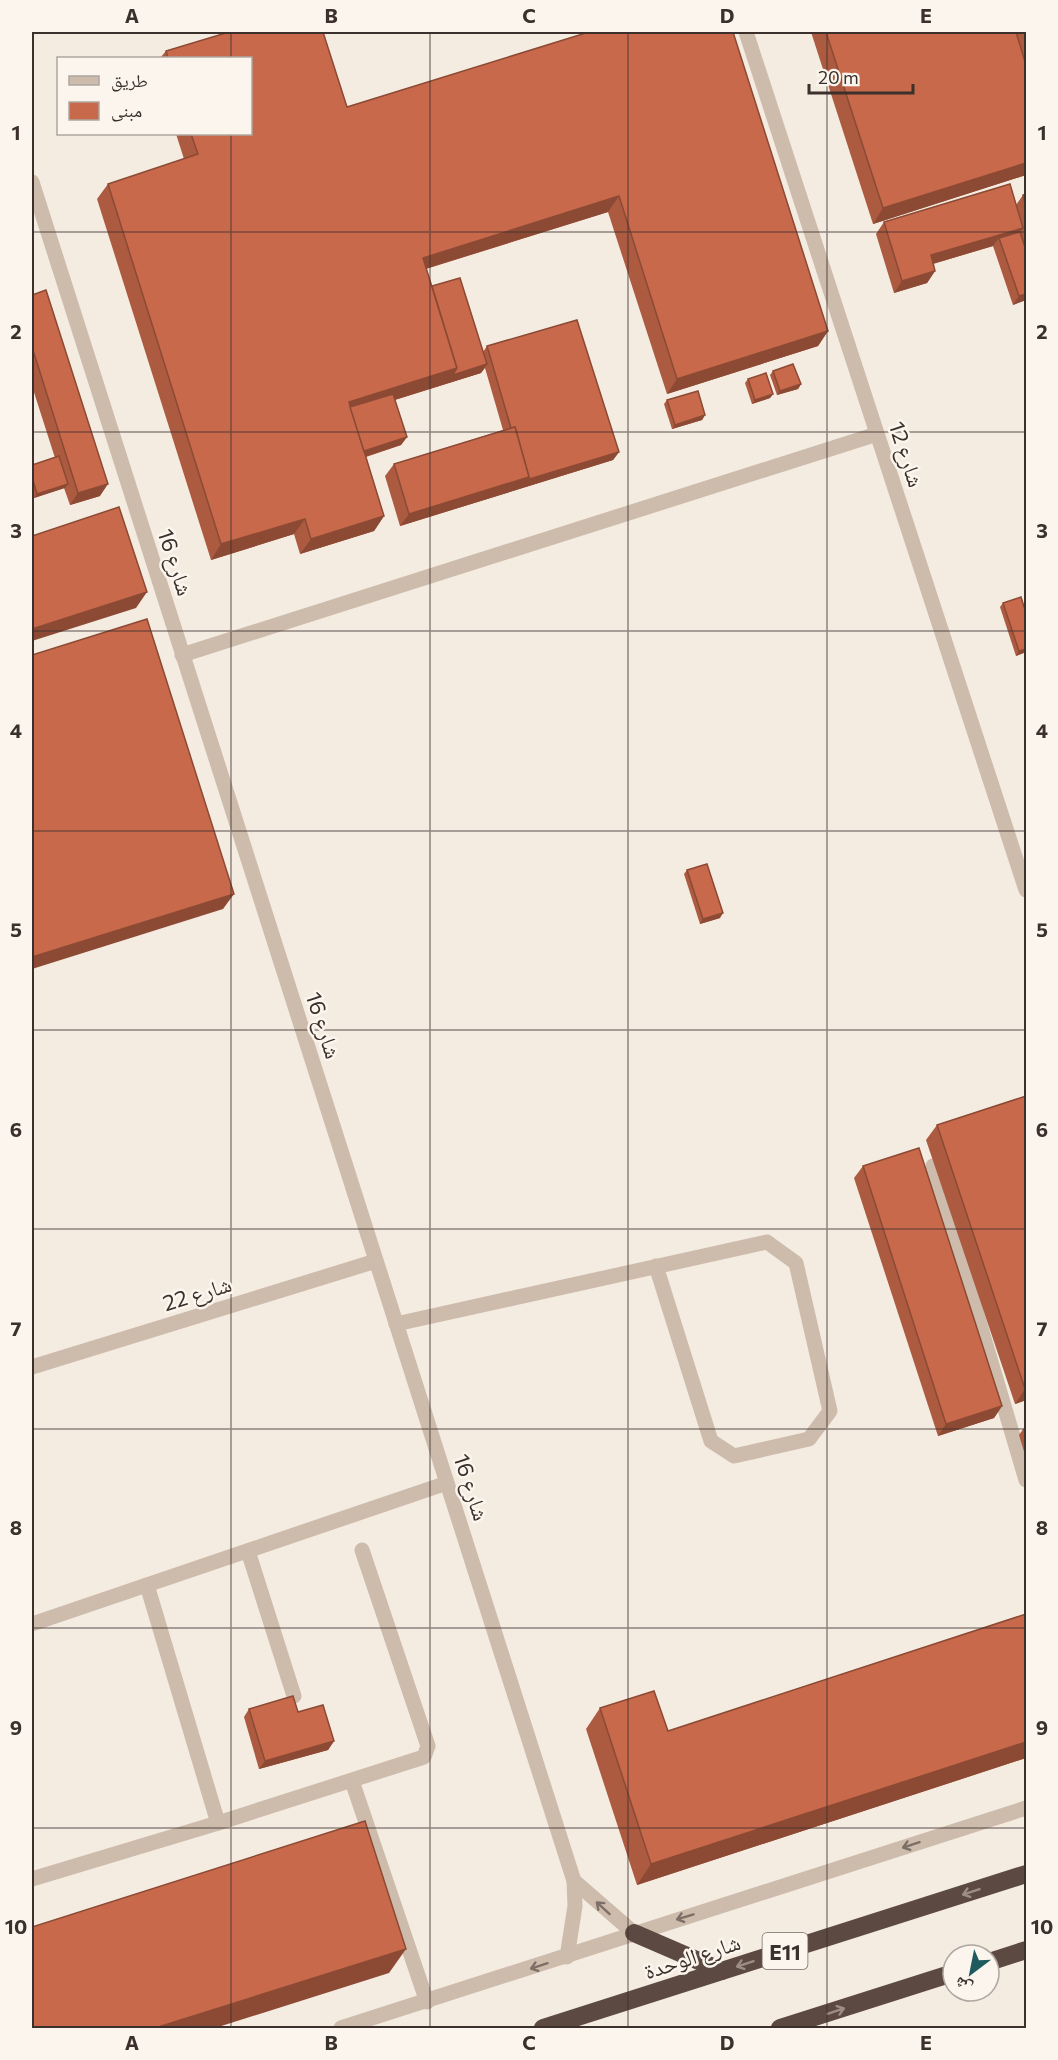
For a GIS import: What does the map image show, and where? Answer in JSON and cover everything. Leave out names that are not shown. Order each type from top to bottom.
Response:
[{"type":"highway","name":"شارع الوحدة","points":[[543,2028],[1026,1874]]},
{"type":"highway","points":[[634,1933],[722,1971]]},
{"type":"highway","points":[[1001,1958],[1026,1950]]},
{"type":"highway","points":[[780,2028],[941,1977]]},
{"type":"street","name":"شارع 12","points":[[746,32],[1026,890]]},
{"type":"street","name":"شارع 16","points":[[32,182],[574,1881],[575,1906],[567,1957]]},
{"type":"street","points":[[182,655],[876,434]]},
{"type":"street","points":[[933,1166],[1026,1480]]},
{"type":"street","points":[[396,1324],[656,1266],[767,1242],[796,1263],[830,1411],[809,1439],[734,1456],[711,1441],[656,1266]]},
{"type":"street","name":"شارع 22","points":[[32,1367],[376,1262]]},
{"type":"street","points":[[32,1624],[447,1483]]},
{"type":"street","points":[[32,1879],[424,1757],[428,1750],[362,1550]]},
{"type":"street","points":[[248,1551],[294,1696]]},
{"type":"street","points":[[147,1585],[218,1822]]},
{"type":"street","points":[[352,1781],[427,2002]]},
{"type":"street","points":[[341,2028],[1026,1808]]},
{"type":"street","points":[[574,1881],[634,1933]]},
{"type":"building","points":[[229,32],[323,32],[347,107],[589,32],[733,32],[828,331],[677,379],[619,196],[423,258],[457,368],[349,402],[384,516],[311,539],[305,519],[221,544],[108,184],[198,154],[191,135],[252,135],[252,57],[168,57],[166,51]]},
{"type":"building","points":[[826,32],[1016,32],[1026,65],[1026,163],[883,208]]},
{"type":"building","points":[[1010,184],[1023,228],[931,255],[935,271],[902,281],[884,222]]},
{"type":"building","points":[[1020,232],[1026,250],[1026,294],[1019,296],[999,238]]},
{"type":"building","points":[[460,278],[487,364],[453,375],[457,368],[432,286]]},
{"type":"building","points":[[46,290],[108,484],[78,493],[32,347],[32,295]]},
{"type":"building","points":[[577,320],[619,452],[526,480],[529,477],[515,427],[511,428],[487,346]]},
{"type":"building","points":[[793,364],[801,384],[780,391],[773,371]]},
{"type":"building","points":[[766,373],[773,394],[755,400],[748,379]]},
{"type":"building","points":[[698,391],[705,415],[675,425],[667,400]]},
{"type":"building","points":[[393,394],[407,437],[364,451],[350,407]]},
{"type":"building","points":[[515,427],[529,477],[409,514],[394,464]]},
{"type":"building","points":[[59,456],[68,484],[37,494],[32,477],[32,465]]},
{"type":"building","points":[[119,507],[147,592],[32,629],[32,536]]},
{"type":"building","points":[[1021,597],[1026,613],[1026,649],[1019,651],[1003,603]]},
{"type":"building","points":[[147,619],[234,894],[32,957],[32,655]]},
{"type":"building","points":[[707,864],[723,913],[703,919],[687,870]]},
{"type":"building","points":[[1026,1096],[1026,1389],[1025,1389],[937,1125]]},
{"type":"building","points":[[919,1148],[1002,1406],[946,1424],[863,1166]]},
{"type":"building","points":[[1026,1614],[1026,1742],[651,1864],[600,1708],[654,1691],[668,1731]]},
{"type":"building","points":[[293,1696],[298,1712],[323,1705],[334,1741],[265,1761],[249,1709]]},
{"type":"building","points":[[365,1821],[406,1949],[155,2028],[32,2028],[32,1927]]}]
